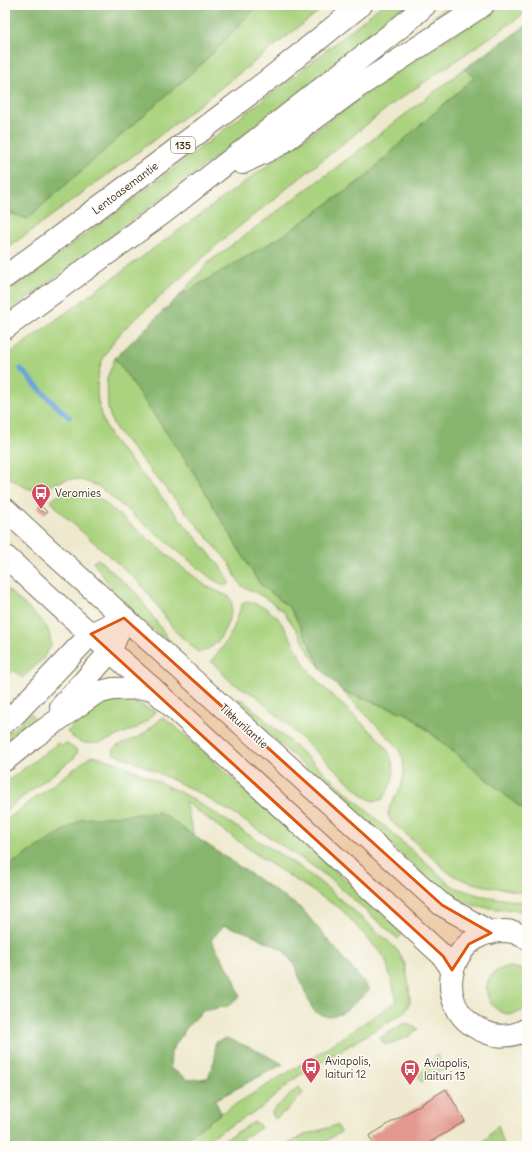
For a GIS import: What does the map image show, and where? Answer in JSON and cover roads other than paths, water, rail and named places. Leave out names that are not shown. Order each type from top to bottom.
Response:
[{"type":"main road","points":[[5,328],[163,213],[404,24],[426,5]]},
{"type":"main road","points":[[208,178],[279,146],[359,86],[483,5]]},
{"type":"main road","name":"Lentoasemantie","points":[[5,277],[180,148],[268,80],[359,6]]},
{"type":"main road","name":"Tikkurilantie","points":[[5,509],[442,905],[491,933]]},
{"type":"main road","points":[[5,556],[110,652],[152,688],[443,956],[452,970]]},
{"type":"main road","points":[[5,722],[14,715],[91,634],[124,618]]},
{"type":"main road","points":[[34,737],[110,652],[124,618]]},
{"type":"main road","points":[[5,760],[34,737],[96,693],[113,688],[152,688]]},
{"type":"main road","points":[[527,938],[513,932],[497,932],[477,938],[461,951],[456,960],[452,970],[450,988],[454,1002],[466,1021],[478,1029],[527,1045]]},
{"type":"main road","points":[[502,1036],[520,1033],[527,1029]]},
{"type":"waterway","points":[[21,369],[44,394],[69,417]]},
{"type":"place","name":"Veromies","points":[[41,510]]},
{"type":"place","name":"Aviapolis, laituri 12","points":[[311,1084]]},
{"type":"place","name":"Aviapolis, laituri 13","points":[[410,1086]]}]
